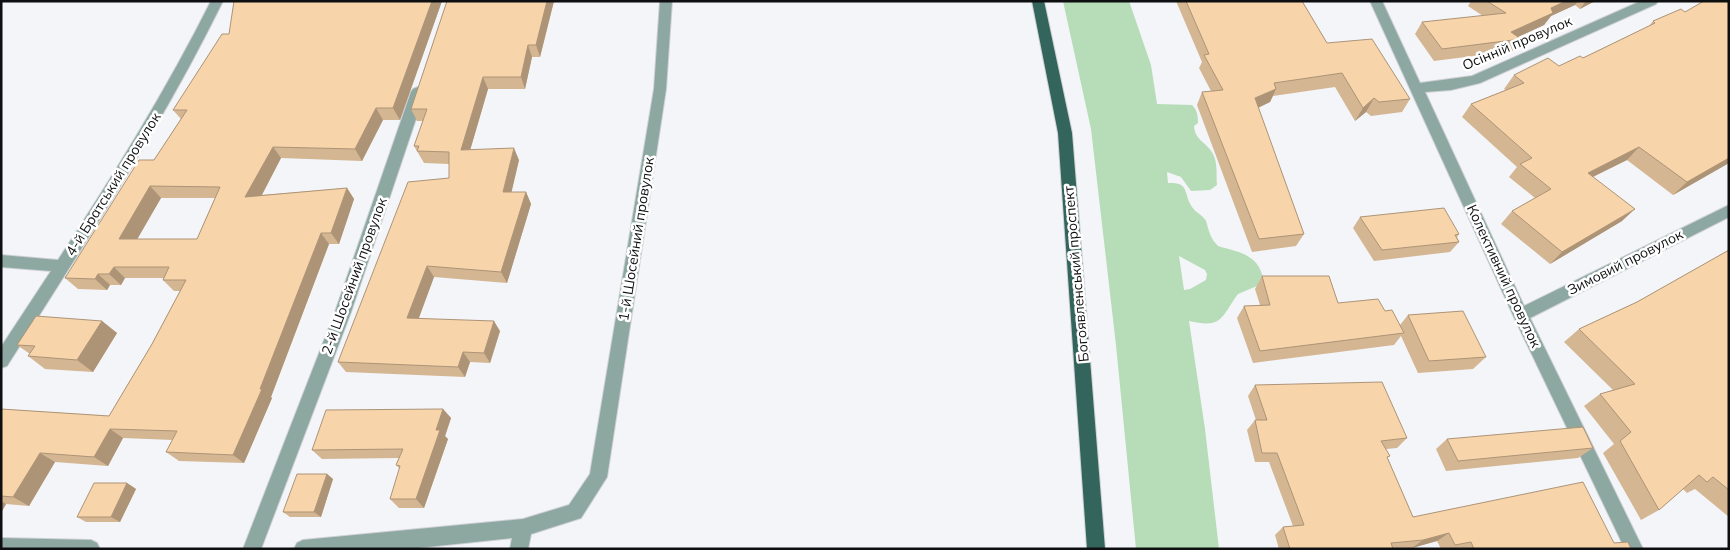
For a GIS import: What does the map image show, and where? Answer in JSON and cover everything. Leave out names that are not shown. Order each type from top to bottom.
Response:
[{"type":"main road","name":"Богоявленський проспект","points":[[1038,1],[1065,133],[1096,549]]},
{"type":"street","name":"4-й Братський провулок","points":[[1,361],[122,173],[175,85],[217,1]]},
{"type":"street","name":"1-й Шосейний провулок","points":[[523,528],[575,512],[598,477],[660,89],[666,1]]},
{"type":"street","name":"Колективний провулок","points":[[1376,1],[1418,88],[1521,315],[1634,549]]},
{"type":"street","name":"Осінній провулок","points":[[1418,88],[1451,85],[1475,80],[1652,1]]},
{"type":"street","name":"2-й Шосейний провулок","points":[[252,549],[343,312],[423,79]]},
{"type":"street","name":"Зимовий провулок","points":[[1521,315],[1729,210]]},
{"type":"street","points":[[1,261],[62,266]]},
{"type":"street","points":[[304,549],[523,528],[519,549]]},
{"type":"street","points":[[1,546],[91,549]]},
{"type":"green space","points":[[1063,1],[1129,1],[1151,65],[1157,104],[1192,105],[1198,118],[1198,123],[1194,126],[1195,131],[1211,150],[1216,161],[1217,185],[1210,190],[1191,191],[1181,177],[1167,172],[1168,183],[1183,186],[1189,202],[1195,211],[1205,219],[1211,237],[1218,246],[1240,252],[1252,259],[1257,264],[1263,278],[1257,286],[1238,294],[1224,315],[1215,322],[1200,323],[1189,321],[1205,429],[1219,549],[1136,549],[1116,345],[1091,129]],"holes":[[[1179,256],[1205,270],[1207,274],[1206,280],[1190,289],[1184,290]]]},
{"type":"building","points":[[234,1],[432,1],[393,108],[376,108],[355,149],[273,147],[245,197],[347,188],[331,233],[321,233],[260,389],[262,389],[233,455],[166,452],[177,431],[110,429],[94,457],[40,453],[13,497],[1,496],[1,409],[109,416],[152,344],[186,280],[163,280],[169,267],[114,267],[109,274],[98,274],[95,279],[65,278],[139,160],[154,160],[187,110],[173,110],[222,34],[229,34]],"holes":[[[150,186],[220,187],[197,239],[119,239]]]},
{"type":"building","points":[[447,1],[547,1],[536,45],[528,45],[521,77],[483,77],[461,150],[514,148],[503,192],[526,192],[501,272],[427,266],[407,318],[494,321],[484,353],[463,352],[458,367],[338,362],[408,182],[449,178],[449,152],[417,151],[419,146],[414,146],[427,109],[411,109]]},
{"type":"building","points":[[1186,1],[1302,1],[1327,43],[1372,39],[1410,99],[1379,102],[1374,98],[1363,108],[1342,73],[1274,83],[1276,89],[1255,98],[1304,234],[1259,239],[1202,92],[1223,90],[1204,55],[1209,54]]},
{"type":"building","points":[[1487,1],[1566,1],[1551,8],[1553,13],[1511,32],[1521,39],[1442,49],[1422,22],[1506,13]]},
{"type":"building","points":[[1704,1],[1729,1],[1729,158],[1687,182],[1639,147],[1588,173],[1635,209],[1562,252],[1512,211],[1551,189],[1520,164],[1532,158],[1471,104],[1524,83],[1514,75],[1548,58],[1559,66],[1580,56],[1583,58],[1655,23],[1653,21],[1681,9],[1685,12]]},
{"type":"building","points":[[1444,208],[1459,234],[1455,235],[1459,242],[1382,250],[1360,217]]},
{"type":"building","points":[[1729,250],[1729,490],[1713,477],[1707,482],[1699,475],[1659,510],[1620,441],[1631,432],[1600,394],[1635,384],[1579,329],[1637,302]]},
{"type":"building","points":[[1262,276],[1329,276],[1338,303],[1378,299],[1385,311],[1392,310],[1404,333],[1260,351],[1244,306],[1270,305]]},
{"type":"building","points":[[1463,311],[1486,357],[1429,361],[1408,315]]},
{"type":"building","points":[[36,316],[102,321],[77,360],[28,356],[35,346],[17,345]]},
{"type":"building","points":[[1382,382],[1407,438],[1381,441],[1390,456],[1387,457],[1413,517],[1583,482],[1614,543],[1628,542],[1631,549],[1474,549],[1471,542],[1455,545],[1449,533],[1423,540],[1391,543],[1393,549],[1290,549],[1283,527],[1304,525],[1277,453],[1262,453],[1255,420],[1267,420],[1255,385]]},
{"type":"building","points":[[443,409],[436,430],[440,430],[416,499],[390,499],[400,466],[396,465],[403,449],[312,450],[326,410]]},
{"type":"building","points":[[1583,427],[1593,448],[1458,461],[1447,439]]},
{"type":"building","points":[[297,474],[327,474],[314,512],[283,512]]},
{"type":"building","points":[[94,483],[127,483],[111,517],[77,517]]}]
